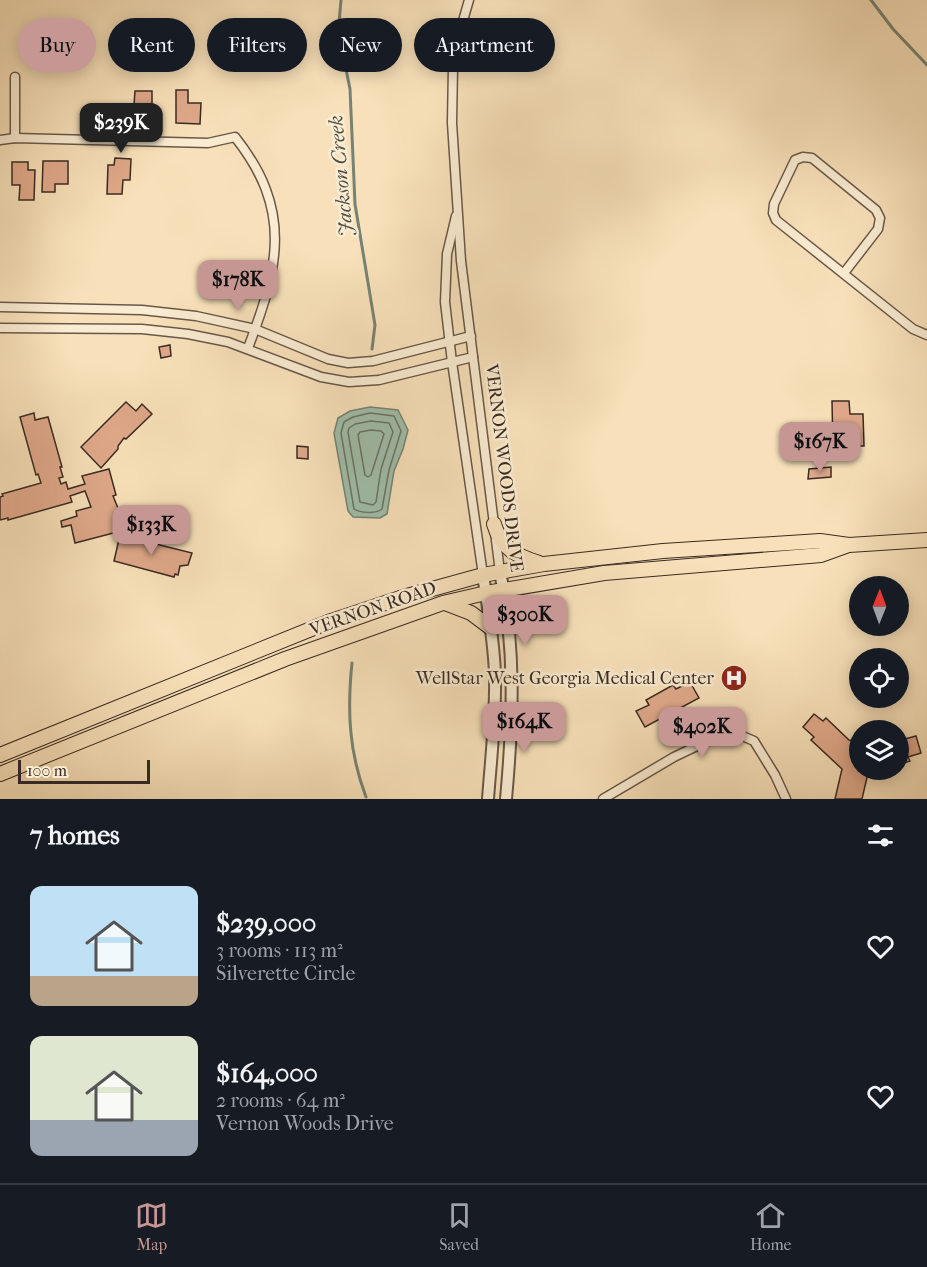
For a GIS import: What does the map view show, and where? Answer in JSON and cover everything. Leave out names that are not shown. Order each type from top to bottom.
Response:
[{"type":"main road","points":[[494,524],[499,538],[508,549],[523,558],[544,564]]},
{"type":"main road","name":"VERNON ROAD","points":[[0,755],[332,621],[403,597],[483,575],[544,564],[630,553],[809,541],[849,545],[927,540]]},
{"type":"main road","name":"VERNON ROAD","points":[[0,774],[285,659],[443,603],[568,578],[641,569],[821,555],[849,545]]},
{"type":"main road","points":[[443,603],[471,613],[491,628]]},
{"type":"street","name":"VERNON WOODS DRIVE","points":[[469,0],[456,49],[452,86],[461,261],[512,667],[511,744],[506,799]]},
{"type":"street","points":[[15,77],[15,138]]},
{"type":"street","points":[[0,140],[15,138],[208,143],[235,137],[260,176],[274,219],[275,256],[267,291],[248,348]]},
{"type":"street","points":[[844,273],[878,229],[880,218],[876,210],[812,158],[803,157],[795,160],[774,204],[773,213],[776,220],[913,328],[927,334]]},
{"type":"street","points":[[452,362],[445,302],[445,273],[458,206]]},
{"type":"street","points":[[0,307],[160,311],[206,318],[255,329],[328,359],[348,363],[373,361],[471,336]]},
{"type":"street","name":"VERNON WOODS DRIVE","points":[[0,328],[142,329],[208,338],[248,348],[321,377],[350,382],[379,380],[473,357]]},
{"type":"street","name":"VERNON WOODS DRIVE","points":[[452,362],[491,628],[495,697],[488,799]]},
{"type":"street","points":[[603,799],[619,796],[674,757],[722,734],[740,735],[754,741],[776,775],[786,799]]},
{"type":"water","points":[[370,407],[398,410],[408,430],[394,471],[387,514],[380,518],[353,517],[348,511],[334,433],[338,418],[350,411]]},
{"type":"building","points":[[176,90],[188,90],[188,103],[201,103],[200,124],[176,123]]},
{"type":"building","points":[[135,91],[152,91],[152,120],[146,120],[145,126],[127,126],[127,104],[134,105]]},
{"type":"building","points":[[115,158],[131,159],[130,180],[123,180],[122,194],[107,194],[108,165],[114,165]]},
{"type":"building","points":[[43,161],[68,161],[68,184],[55,184],[55,192],[42,192]]},
{"type":"building","points":[[12,162],[28,162],[28,170],[35,170],[34,200],[19,200],[20,185],[12,185]]},
{"type":"building","points":[[170,345],[171,356],[161,358],[159,347]]},
{"type":"building","points":[[832,401],[849,401],[850,414],[863,414],[864,446],[852,446],[852,451],[833,450]]},
{"type":"building","points":[[126,402],[136,411],[142,404],[152,414],[126,439],[124,438],[118,449],[101,468],[81,447]]},
{"type":"building","points":[[34,413],[35,420],[48,417],[62,467],[60,467],[63,477],[59,478],[61,484],[66,482],[68,489],[85,484],[82,476],[109,469],[116,495],[113,496],[120,513],[125,512],[129,525],[124,525],[125,530],[75,543],[71,525],[62,527],[61,521],[77,516],[76,511],[91,507],[85,491],[70,496],[72,502],[8,520],[8,518],[0,520],[2,494],[41,483],[38,474],[36,475],[20,417]]},
{"type":"building","points":[[297,446],[308,447],[308,459],[297,458]]},
{"type":"building","points":[[831,467],[831,477],[808,479],[809,469]]},
{"type":"building","points":[[120,535],[192,553],[188,565],[180,566],[178,575],[175,574],[174,577],[114,561]]},
{"type":"building","points":[[690,682],[699,698],[645,727],[636,711],[649,705],[646,700],[673,685],[676,689]]},
{"type":"building","points":[[814,714],[823,721],[826,718],[849,740],[849,780],[866,780],[862,799],[835,799],[842,769],[811,740],[814,737],[803,727]]},
{"type":"building","points":[[916,736],[921,753],[909,757],[909,738]]},
{"type":"waterway","name":"Jackson Creek","points":[[341,0],[339,23],[350,89],[355,204],[375,325],[372,349]]},
{"type":"waterway","points":[[871,0],[893,29],[927,65]]},
{"type":"waterway","name":"Jackson Creek","points":[[352,663],[351,731],[356,764],[366,797]]},
{"type":"place","name":"WellStar West Georgia Medical Center","points":[[734,678]]}]
